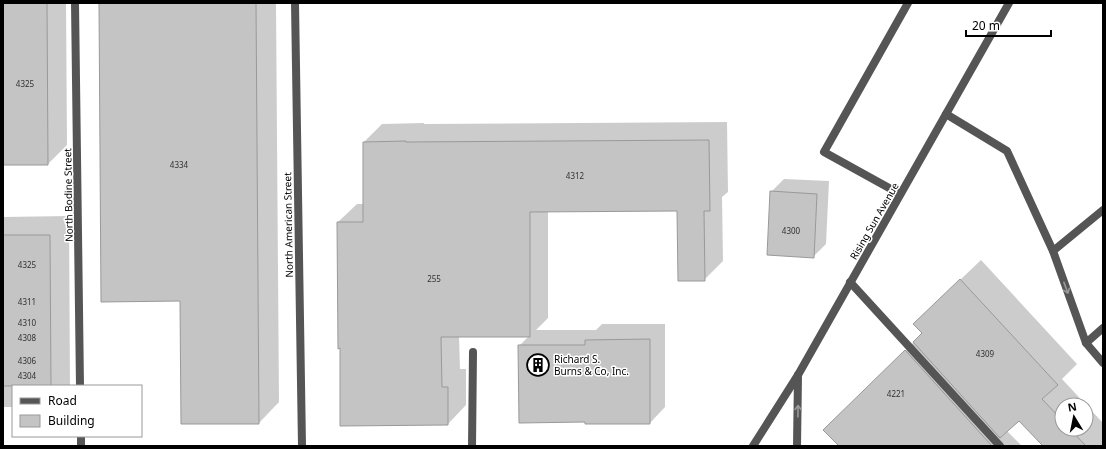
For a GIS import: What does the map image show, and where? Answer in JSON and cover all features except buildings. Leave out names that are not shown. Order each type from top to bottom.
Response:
[{"type":"street","name":"North Bodine Street","points":[[75,3],[80,385]]},
{"type":"street","name":"North American Street","points":[[295,3],[302,446]]},
{"type":"street","points":[[900,194],[824,152],[908,3]]},
{"type":"street","name":"Rising Sun Avenue","points":[[753,446],[798,375],[1009,3]]},
{"type":"street","points":[[946,114],[1006,151],[1053,251],[1086,343],[1103,363]]},
{"type":"street","points":[[1053,251],[1103,210]]},
{"type":"street","points":[[850,282],[1000,446]]},
{"type":"street","points":[[1086,343],[1103,328]]},
{"type":"street","points":[[472,446],[473,352]]},
{"type":"street","points":[[797,446],[798,375]]},
{"type":"place","name":"Richard S. Burns & Co, Inc.","points":[[538,365]]}]
